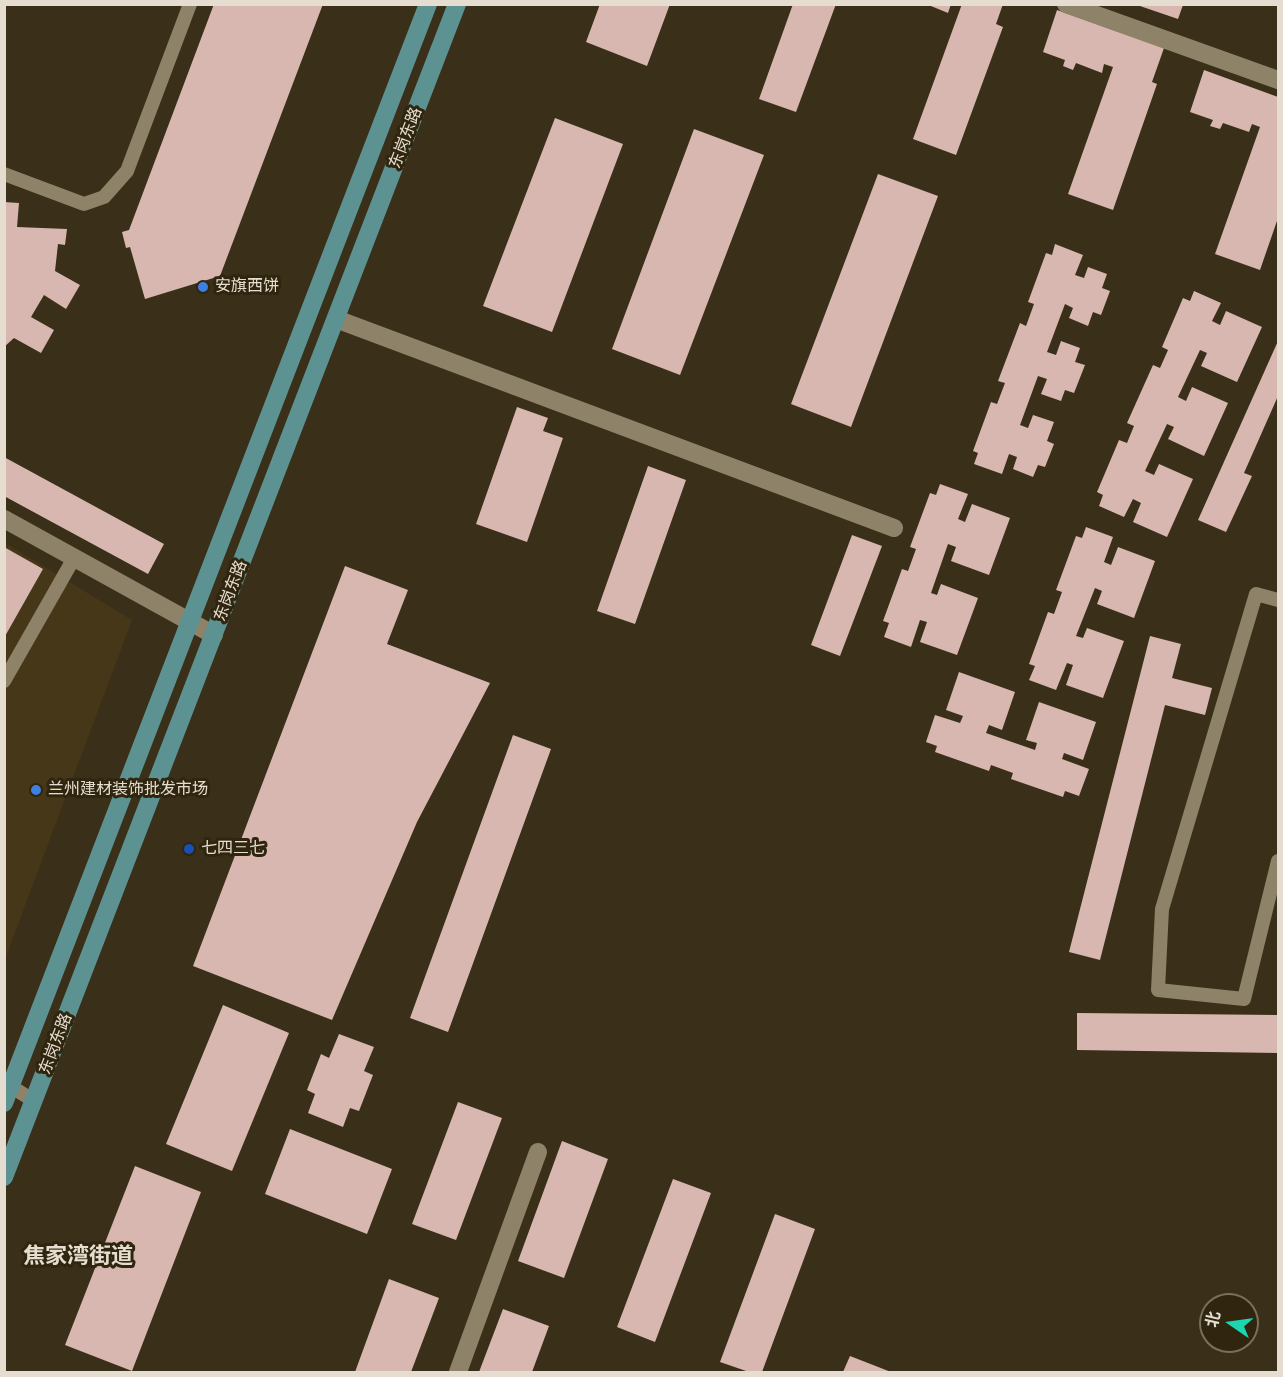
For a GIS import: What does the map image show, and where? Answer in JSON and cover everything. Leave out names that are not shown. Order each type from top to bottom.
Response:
[{"type":"main road","name":"东岗东路","points":[[4,1103],[8,1084],[428,4]]},
{"type":"main road","name":"东岗东路","points":[[4,1178],[457,4]]},
{"type":"street","points":[[1066,4],[1278,80]]},
{"type":"street","points":[[336,319],[894,528]]},
{"type":"street","points":[[4,519],[214,635]]},
{"type":"street","points":[[458,1372],[538,1152]]},
{"type":"lane","points":[[4,174],[84,204],[104,197],[127,171],[190,4]]},
{"type":"lane","points":[[4,681],[74,558]]},
{"type":"lane","points":[[1278,600],[1256,594],[1162,909],[1158,990],[1244,999],[1278,861]]},
{"type":"lane","points":[[8,1084],[34,1101]]},
{"type":"shaded area","name":"兰州建材装饰批发市场","points":[[5,543],[132,620],[5,959]]},
{"type":"building","points":[[214,4],[323,4],[220,276],[145,299],[130,247],[126,248],[122,232],[129,230]]},
{"type":"building","points":[[600,4],[670,4],[647,66],[586,42]]},
{"type":"building","points":[[793,4],[836,4],[796,112],[759,99]]},
{"type":"building","points":[[926,4],[951,4],[948,13]]},
{"type":"building","points":[[962,4],[1003,4],[996,24],[1003,27],[956,155],[913,139]]},
{"type":"building","points":[[1137,5],[1183,5],[1178,19]]},
{"type":"building","points":[[1057,10],[1164,48],[1152,82],[1157,84],[1113,210],[1068,194],[1113,67],[1104,64],[1102,73],[1076,63],[1073,70],[1063,66],[1065,60],[1043,52]]},
{"type":"building","points":[[1204,70],[1278,97],[1278,218],[1260,270],[1215,254],[1260,127],[1252,124],[1249,132],[1223,123],[1220,129],[1210,126],[1213,120],[1190,112]]},
{"type":"building","points":[[555,118],[623,144],[552,332],[483,306]]},
{"type":"building","points":[[694,129],[764,155],[680,375],[612,349]]},
{"type":"building","points":[[878,174],[938,196],[851,427],[791,404]]},
{"type":"building","points":[[4,202],[19,203],[17,227],[67,229],[65,245],[58,244],[55,271],[80,285],[66,309],[44,295],[31,317],[54,330],[41,353],[14,338],[4,347]]},
{"type":"building","points":[[1055,244],[1083,255],[1075,275],[1084,278],[1088,267],[1107,274],[1102,288],[1110,291],[1101,315],[1093,312],[1088,326],[1069,318],[1073,308],[1065,304],[1047,352],[1056,355],[1061,341],[1080,348],[1075,362],[1085,365],[1074,393],[1065,390],[1061,401],[1041,394],[1047,379],[1038,376],[1020,425],[1028,428],[1033,415],[1054,422],[1047,441],[1054,444],[1045,467],[1038,465],[1033,477],[1013,469],[1017,457],[1009,454],[1002,474],[974,464],[978,453],[973,451],[991,402],[997,404],[1005,383],[998,381],[1020,323],[1026,326],[1034,304],[1028,302],[1046,253],[1052,255]]},
{"type":"building","points":[[1194,291],[1221,303],[1212,321],[1220,325],[1226,311],[1262,327],[1237,382],[1201,366],[1207,353],[1200,350],[1178,397],[1186,401],[1192,387],[1228,403],[1204,456],[1168,439],[1174,427],[1167,424],[1145,471],[1154,475],[1159,464],[1193,479],[1167,537],[1133,522],[1141,503],[1133,499],[1124,517],[1099,506],[1103,495],[1097,492],[1119,440],[1127,443],[1134,426],[1127,423],[1153,365],[1160,368],[1168,350],[1162,347],[1183,298],[1190,301]]},
{"type":"building","points":[[1278,341],[1278,396],[1244,473],[1252,476],[1226,532],[1198,520]]},
{"type":"building","points":[[517,407],[548,418],[543,431],[563,438],[527,542],[476,524]]},
{"type":"building","points":[[4,457],[164,544],[148,574],[4,496]]},
{"type":"building","points":[[648,466],[686,480],[635,624],[597,611]]},
{"type":"building","points":[[940,484],[968,494],[958,519],[965,522],[972,504],[1010,518],[989,575],[951,561],[956,547],[948,544],[931,593],[937,595],[941,584],[978,598],[957,655],[920,642],[927,622],[920,620],[911,647],[884,637],[889,623],[883,621],[902,569],[908,571],[916,549],[910,547],[930,493],[936,495]]},
{"type":"building","points":[[1086,527],[1113,537],[1104,562],[1111,565],[1118,547],[1155,561],[1134,618],[1097,604],[1102,591],[1095,588],[1076,636],[1083,638],[1087,628],[1124,641],[1103,698],[1066,685],[1073,665],[1067,663],[1056,690],[1029,680],[1035,666],[1029,664],[1048,612],[1054,614],[1062,592],[1056,590],[1076,536],[1082,538]]},
{"type":"building","points":[[852,535],[882,546],[840,656],[811,645]]},
{"type":"building","points":[[4,547],[43,569],[4,638]]},
{"type":"building","points":[[345,566],[408,590],[387,644],[490,683],[417,822],[332,1020],[193,966]]},
{"type":"building","points":[[1150,636],[1181,644],[1172,678],[1212,688],[1205,715],[1165,705],[1100,960],[1069,952]]},
{"type":"building","points":[[959,672],[1015,692],[1002,730],[989,725],[986,733],[1035,750],[1037,743],[1026,740],[1039,702],[1096,722],[1083,760],[1064,753],[1062,759],[1089,769],[1079,796],[1065,791],[1063,797],[1011,779],[1013,773],[991,765],[989,771],[935,752],[937,746],[926,742],[935,715],[960,723],[963,716],[946,710]]},
{"type":"building","points":[[513,735],[551,749],[448,1032],[410,1018]]},
{"type":"building","points":[[223,1005],[289,1033],[232,1171],[166,1144]]},
{"type":"building","points":[[1077,1013],[1278,1015],[1278,1053],[1077,1050]]},
{"type":"building","points":[[339,1034],[374,1047],[364,1071],[373,1075],[359,1111],[350,1108],[343,1127],[308,1113],[315,1094],[307,1090],[321,1054],[329,1058]]},
{"type":"building","points":[[458,1102],[502,1118],[456,1240],[412,1224]]},
{"type":"building","points":[[290,1129],[392,1169],[367,1234],[265,1194]]},
{"type":"building","points":[[562,1141],[608,1159],[564,1278],[518,1261]]},
{"type":"building","points":[[135,1166],[201,1192],[132,1371],[65,1345]]},
{"type":"building","points":[[673,1179],[711,1193],[655,1342],[617,1327]]},
{"type":"building","points":[[775,1214],[815,1229],[762,1372],[749,1372],[720,1362]]},
{"type":"building","points":[[389,1279],[439,1298],[411,1372],[355,1372]]},
{"type":"building","points":[[503,1309],[549,1326],[532,1372],[479,1372]]},
{"type":"building","points":[[850,1356],[891,1372],[843,1372]]},
{"type":"place","name":"安旗西饼","points":[[203,287]]},
{"type":"place","name":"兰州建材装饰批发市场","points":[[36,790]]},
{"type":"place","name":"七四三七","points":[[189,849]]},
{"type":"district","name":"焦家湾街道","points":[[78,1257]]}]
